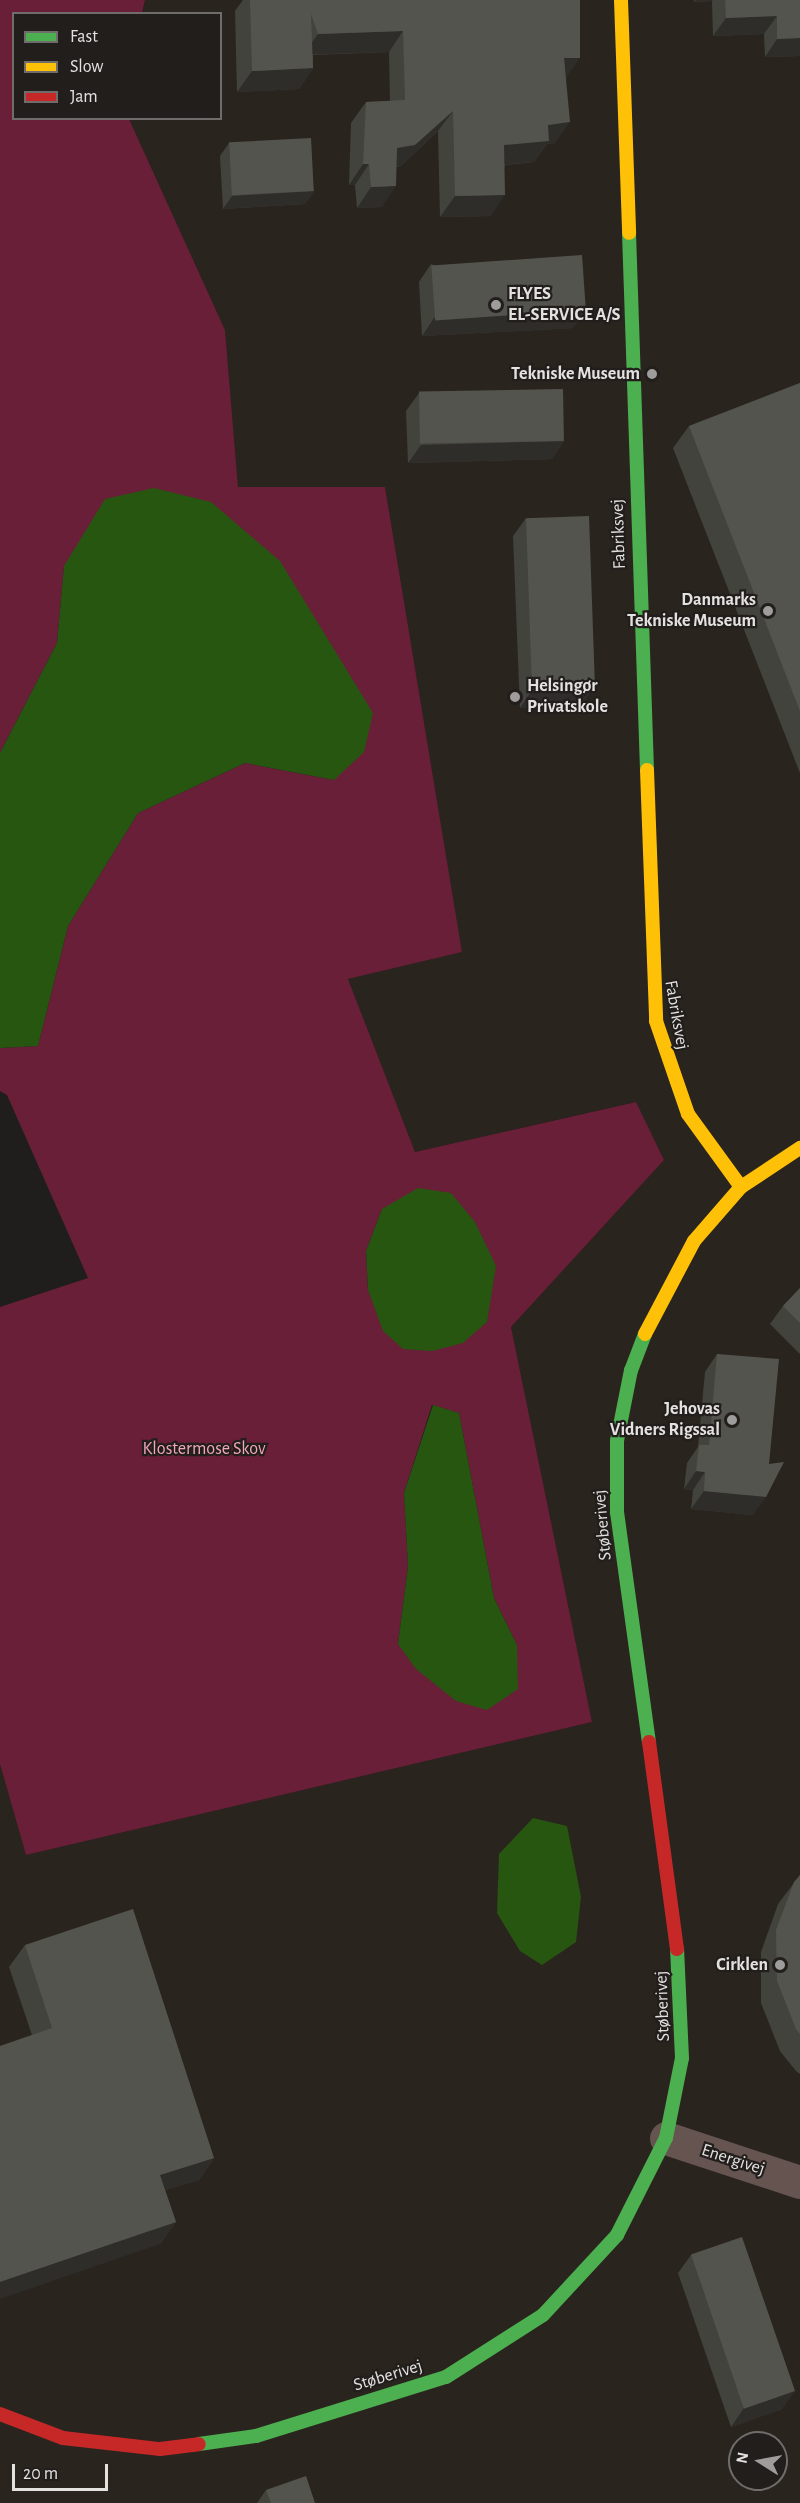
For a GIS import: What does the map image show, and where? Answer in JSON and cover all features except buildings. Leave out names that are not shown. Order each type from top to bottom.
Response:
[{"type":"street","name":"Fabriksvej","points":[[621,0],[656,1021],[688,1114],[741,1187]]},
{"type":"street","name":"Støberivej","points":[[0,2414],[63,2438],[159,2449],[256,2436],[446,2377],[543,2315],[618,2235],[666,2138],[682,2058],[681,1976],[617,1512],[617,1440],[631,1370],[657,1303],[694,1242],[741,1187],[800,1148]]},
{"type":"street","name":"Energivej","points":[[666,2138],[800,2182]]},
{"type":"shaded area","points":[[145,0],[800,0],[800,2503],[0,2503],[0,1764],[26,1855],[592,1722],[511,1327],[664,1160],[635,1102],[415,1152],[348,979],[462,952],[385,487],[238,487],[225,330],[129,120],[222,120],[222,12],[142,12]]},
{"type":"shaded area","points":[[154,488],[211,502],[280,561],[373,713],[364,752],[334,780],[245,763],[138,813],[68,926],[38,1046],[0,1048],[0,753],[57,643],[64,566],[105,499]]},
{"type":"shaded area","points":[[418,1188],[451,1193],[475,1222],[496,1266],[487,1322],[463,1343],[432,1351],[403,1349],[383,1331],[368,1290],[366,1251],[382,1209]]},
{"type":"shaded area","points":[[433,1405],[459,1413],[494,1598],[517,1645],[518,1689],[487,1710],[456,1701],[416,1669],[398,1644],[408,1566],[404,1493]]},
{"type":"shaded area","points":[[533,1818],[567,1826],[581,1897],[576,1942],[542,1965],[520,1951],[497,1913],[499,1854]]},
{"type":"green space","name":"Klostermose Skov","points":[[0,0],[145,0],[142,12],[12,12],[12,120],[129,120],[225,330],[238,487],[385,487],[462,952],[348,979],[415,1152],[636,1102],[664,1160],[511,1327],[592,1722],[26,1855],[0,1764],[0,1307],[88,1278],[7,1095],[0,1091],[0,1048],[38,1046],[68,926],[138,813],[245,763],[334,780],[64,566],[57,643],[0,753]],"holes":[[[382,1209],[368,1291],[366,1251]],[[432,1405],[459,1413],[494,1598],[517,1645],[398,1644],[408,1566],[404,1493]]]},
{"type":"traffic: fast","points":[[629,233],[647,770]]},
{"type":"traffic: fast","points":[[645,1334],[631,1370],[617,1441],[617,1512],[649,1742]]},
{"type":"traffic: fast","points":[[199,2444],[256,2436],[446,2377],[543,2315],[617,2235],[666,2138],[682,2058],[677,1949]]},
{"type":"traffic: slow","points":[[621,0],[629,233]]},
{"type":"traffic: slow","points":[[647,770],[656,1021],[688,1114],[741,1187]]},
{"type":"traffic: slow","points":[[645,1334],[694,1241],[741,1187],[800,1148]]},
{"type":"traffic: jam","points":[[649,1742],[677,1949]]},
{"type":"traffic: jam","points":[[0,2414],[63,2438],[160,2449],[199,2444]]},
{"type":"place","name":"FLYES EL-SERVICE A/S","points":[[496,305]]},
{"type":"place","name":"Tekniske Museum","points":[[652,374]]},
{"type":"place","name":"Danmarks Tekniske Museum","points":[[768,611]]},
{"type":"place","name":"Helsingør Privatskole","points":[[515,697]]},
{"type":"place","name":"Jehovas Vidners Rigssal","points":[[732,1420]]},
{"type":"place","name":"Cirklen","points":[[780,1965]]}]
